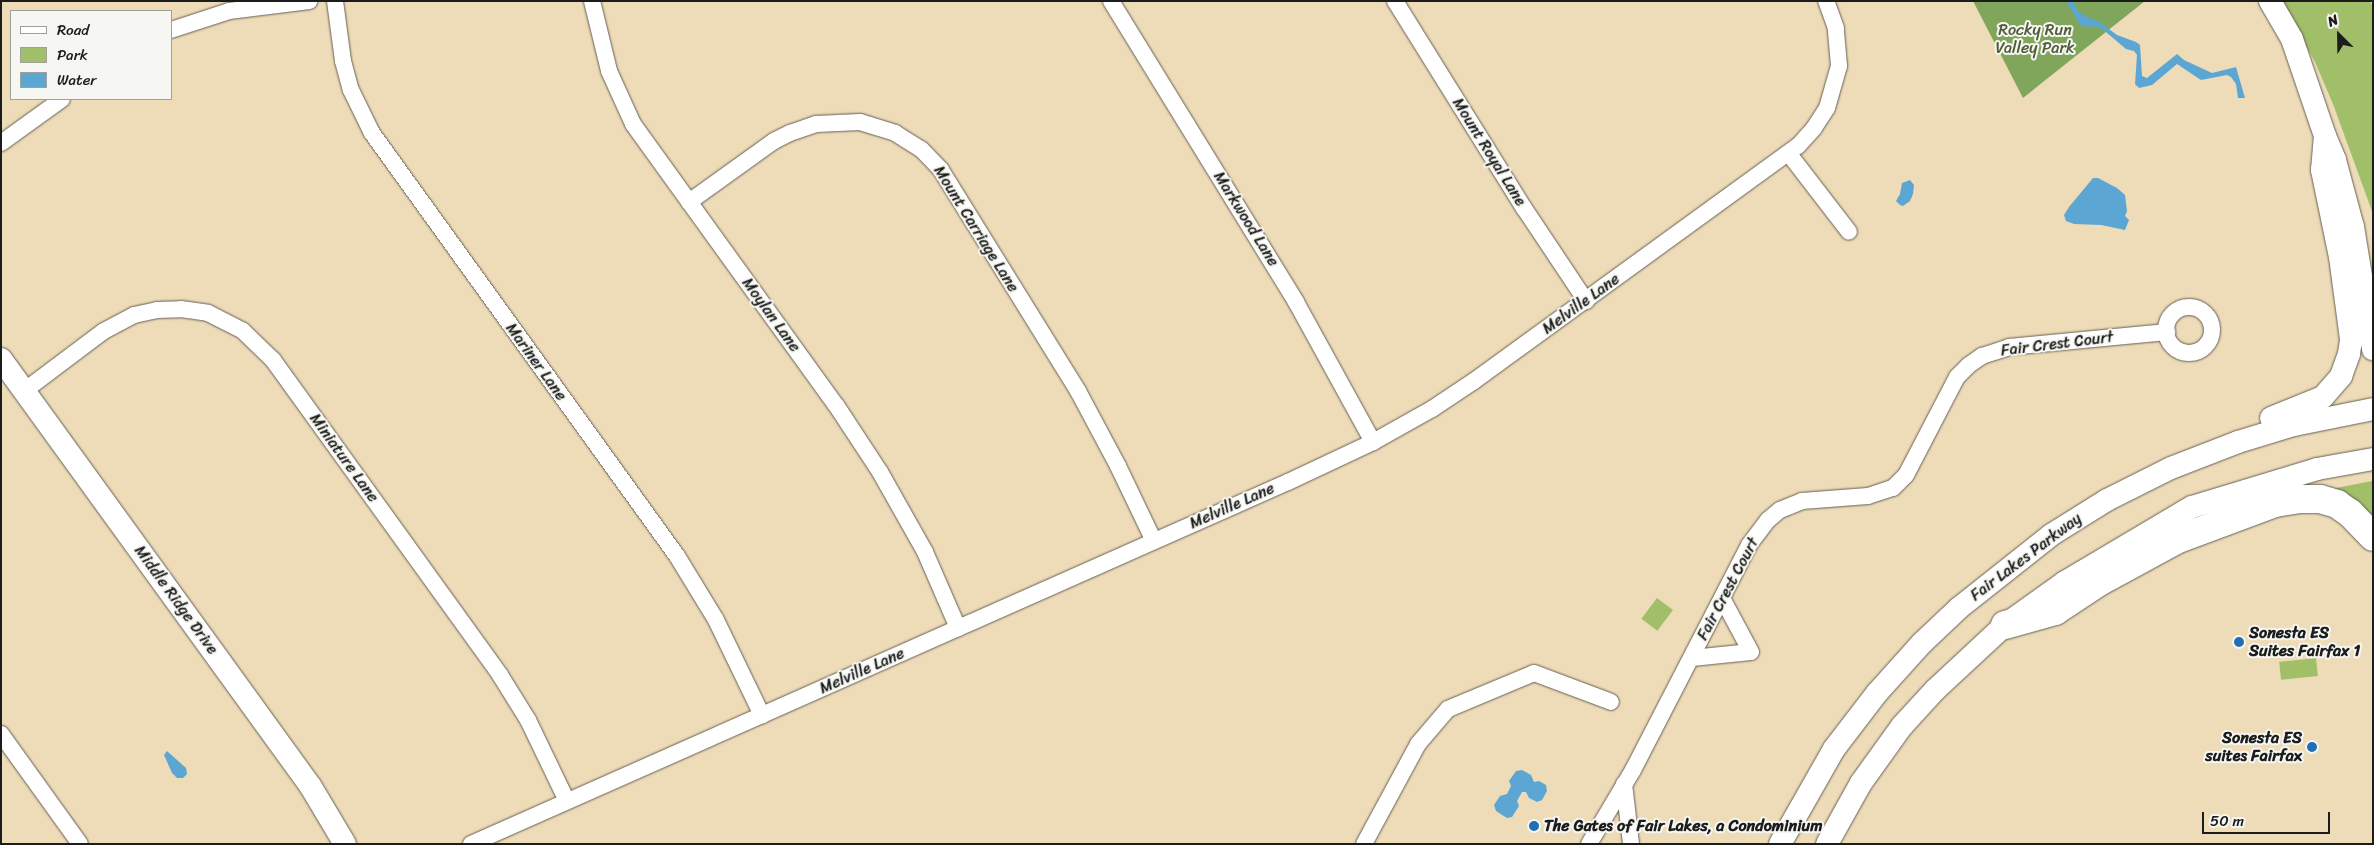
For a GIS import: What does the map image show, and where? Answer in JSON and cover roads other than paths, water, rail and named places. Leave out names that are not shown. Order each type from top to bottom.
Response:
[{"type":"highway","points":[[2005,625],[2055,611],[2099,582],[2176,540],[2275,503],[2299,499],[2320,500],[2337,504],[2350,513],[2373,537]]},
{"type":"main road","points":[[2270,1],[2292,40],[2325,136],[2336,160],[2353,227],[2373,349]]},
{"type":"main road","points":[[2107,500],[2160,457],[2196,442],[2309,404],[2323,397],[2341,376],[2346,365],[2351,339],[2340,256],[2322,170],[2325,136]]},
{"type":"main road","name":"Middle Ridge Drive","points":[[1,359],[311,787],[345,844]]},
{"type":"main road","name":"Fair Lakes Parkway","points":[[1780,844],[1834,749],[1877,693],[1922,643],[1989,582],[2051,535],[2107,500],[2171,468],[2238,442],[2294,425],[2373,409]]},
{"type":"main road","points":[[1827,844],[1861,783],[1902,726],[1966,658],[2005,625],[2065,582],[2192,507],[2317,468],[2373,459]]},
{"type":"street","points":[[172,30],[229,11],[309,1]]},
{"type":"street","name":"Mariner Lane","points":[[335,1],[343,61],[352,90],[372,134],[677,556],[716,620],[762,715]]},
{"type":"street","name":"Moylan Lane","points":[[592,1],[603,50],[617,92],[633,124],[836,405],[880,472],[925,552],[958,628]]},
{"type":"street","name":"Markwood Lane","points":[[1111,1],[1296,302],[1373,442]]},
{"type":"street","name":"Mount Royal Lane","points":[[1395,1],[1524,208],[1586,301]]},
{"type":"street","name":"Melville Lane","points":[[472,844],[1373,442],[1432,408],[1474,381],[1789,154],[1822,118],[1835,88],[1839,66],[1838,40],[1836,28],[1826,1]]},
{"type":"street","points":[[1,143],[61,100]]},
{"type":"street","name":"Mount Carriage Lane","points":[[689,202],[774,141],[816,124],[860,122],[895,133],[915,144],[941,170],[1078,391],[1118,466],[1154,541]]},
{"type":"street","points":[[1789,154],[1849,232]]},
{"type":"street","name":"Miniature Lane","points":[[24,390],[104,331],[134,315],[157,310],[181,309],[208,313],[244,331],[273,360],[485,653],[528,720],[567,801]]},
{"type":"street","name":"Fair Crest Court","points":[[1589,844],[1624,784],[1692,658],[1749,545],[1763,525],[1780,510],[1802,501],[1868,496],[1894,488],[1906,475],[1957,377],[1969,364],[1982,356],[2009,347],[2167,332]]},
{"type":"street","points":[[1692,658],[1751,652],[1722,598]]},
{"type":"street","points":[[1366,843],[1418,744],[1448,709],[1534,673],[1611,702]]},
{"type":"street","points":[[1,734],[80,844]]},
{"type":"street","points":[[1624,784],[1631,844]]},
{"type":"water","points":[[2066,1],[2073,1],[2077,10],[2085,16],[2101,23],[2117,35],[2140,45],[2142,76],[2147,78],[2177,54],[2184,60],[2212,73],[2236,67],[2245,98],[2238,98],[2236,84],[2227,75],[2201,80],[2177,64],[2152,85],[2139,88],[2135,84],[2137,55],[2134,51],[2126,49],[2100,27],[2081,26]]},
{"type":"water","points":[[2093,178],[2098,178],[2117,188],[2125,195],[2127,211],[2125,216],[2129,220],[2125,230],[2101,225],[2074,224],[2066,221],[2064,215],[2069,207]]},
{"type":"water","points":[[1910,180],[1914,185],[1913,194],[1910,201],[1903,206],[1900,205],[1896,201],[1900,194],[1902,183]]},
{"type":"water","points":[[167,751],[186,768],[187,774],[183,778],[177,778],[172,773],[164,755]]},
{"type":"water","points":[[1522,770],[1531,775],[1534,782],[1539,781],[1546,785],[1547,791],[1542,800],[1537,802],[1529,798],[1526,792],[1522,792],[1517,801],[1519,806],[1512,817],[1507,818],[1496,811],[1494,805],[1500,796],[1507,794],[1511,786],[1509,781],[1516,771]]},
{"type":"place","name":"Sonesta ES Suites Fairfax 1","points":[[2239,642]]},
{"type":"place","name":"Sonesta ES suites Fairfax","points":[[2312,747]]},
{"type":"place","name":"The Gates of Fair Lakes, a Condominium","points":[[1534,826]]},
{"type":"park label","name":"Rocky Run Valley Park","points":[[2035,39]]}]
